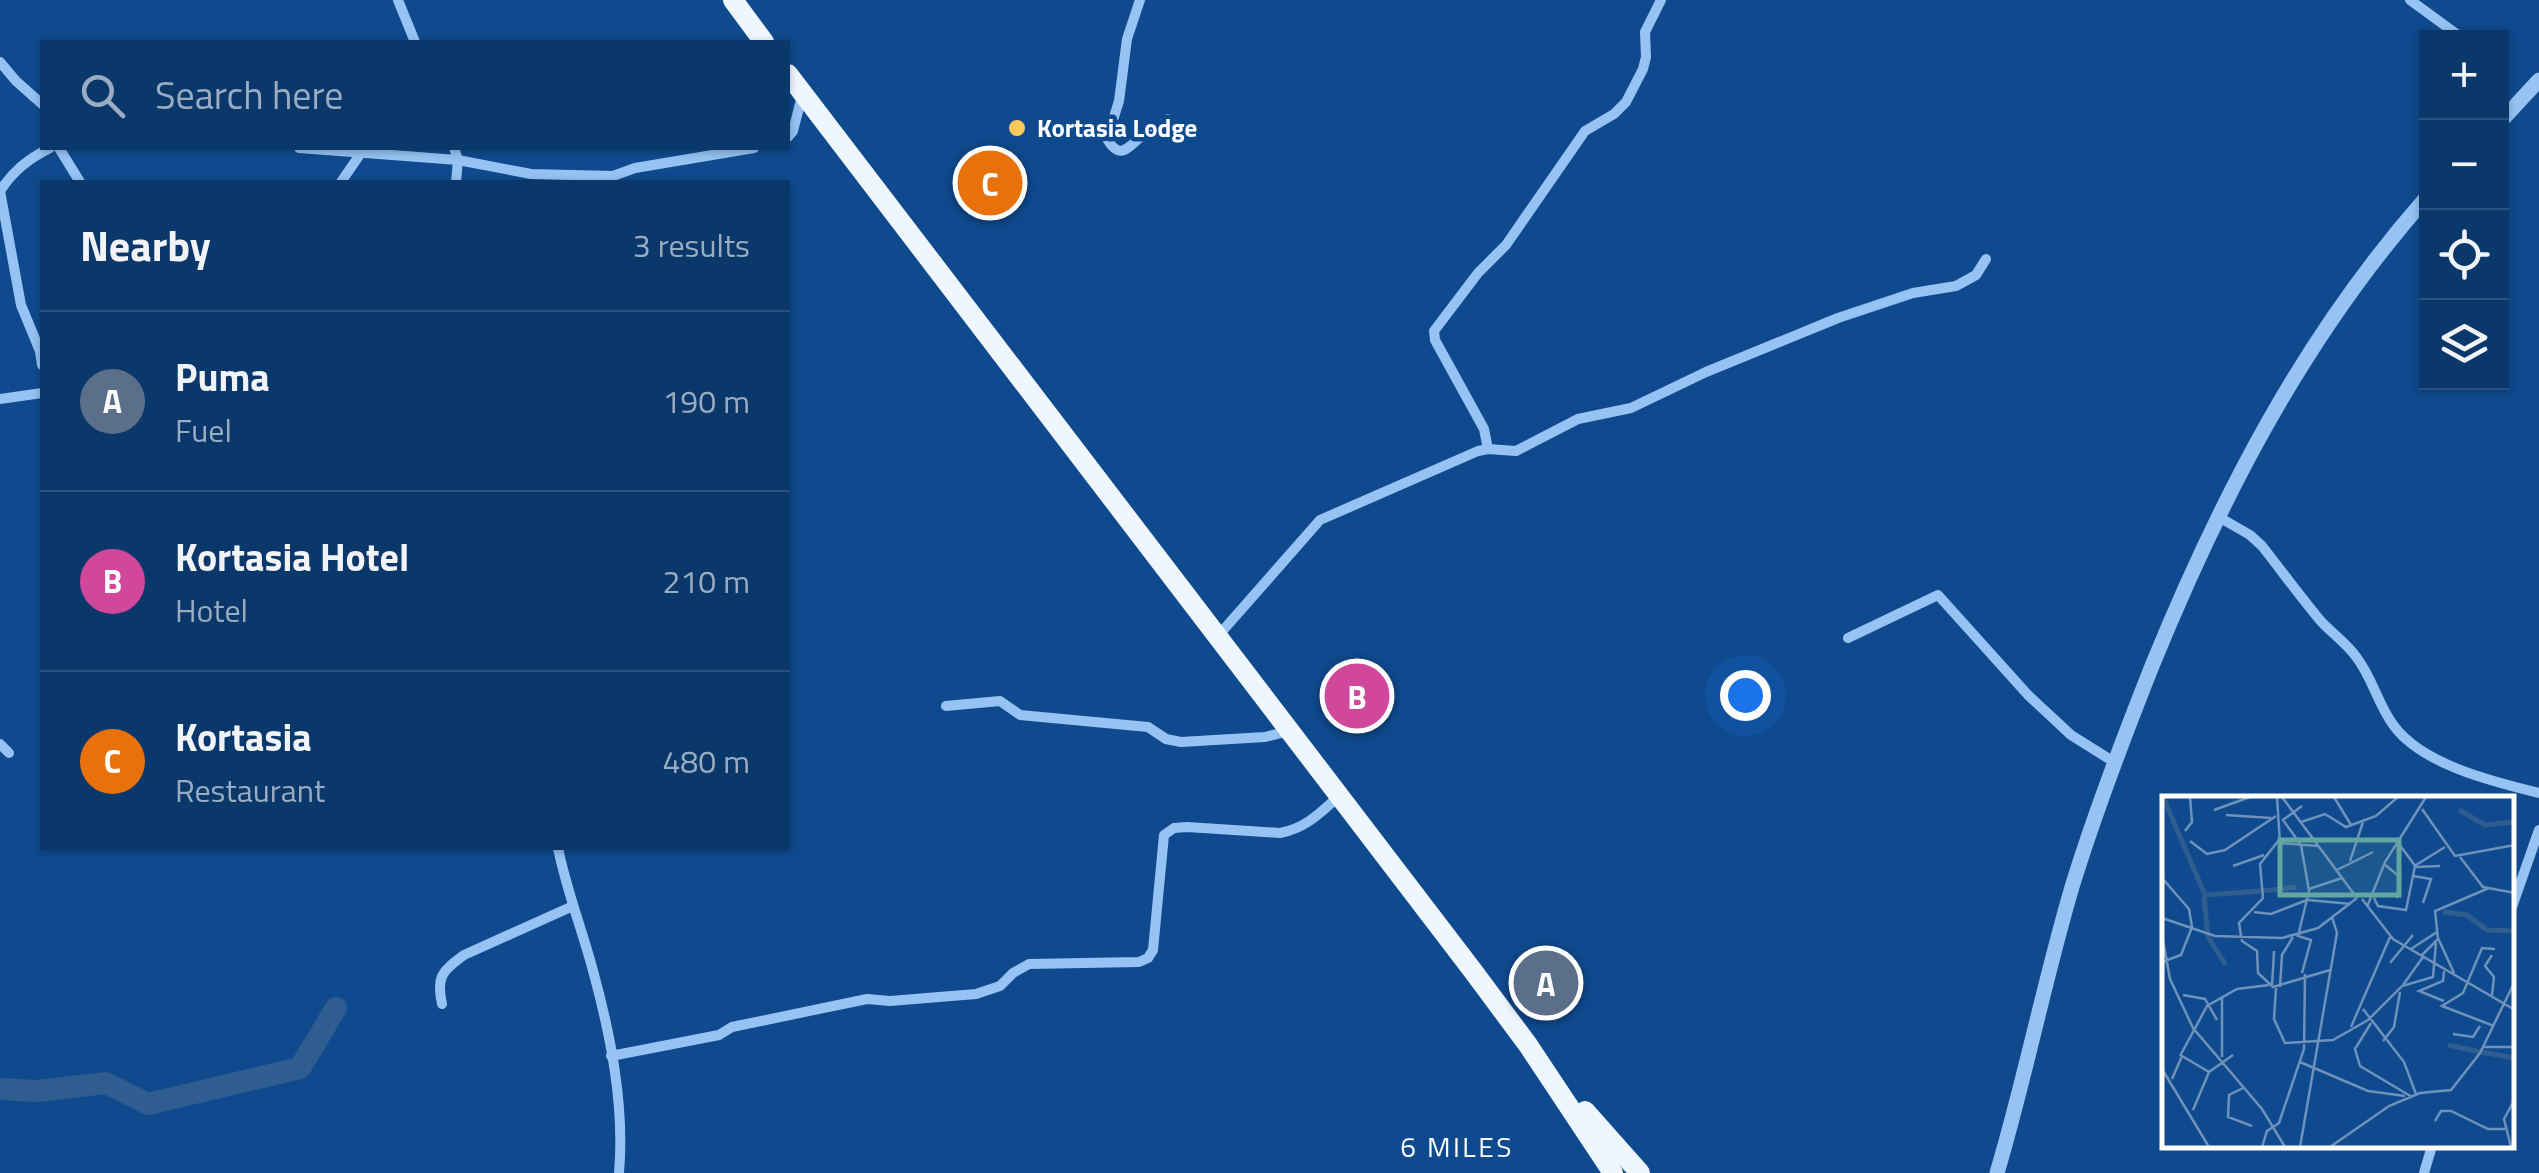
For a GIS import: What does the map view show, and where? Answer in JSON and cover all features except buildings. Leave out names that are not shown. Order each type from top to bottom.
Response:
[{"type":"highway","points":[[733,0],[763,40]]},
{"type":"highway","points":[[790,77],[1528,1045],[1613,1173]]},
{"type":"highway","points":[[1528,1045],[1640,1173]]},
{"type":"street","points":[[398,0],[414,40]]},
{"type":"street","points":[[1140,0],[1127,39],[1120,101],[1108,130],[1110,145],[1128,149],[1146,133],[1163,127],[1168,119]]},
{"type":"street","points":[[1488,450],[1484,429],[1435,340],[1434,331],[1478,273],[1506,246],[1585,131],[1626,102],[1643,69],[1645,32],[1660,0]]},
{"type":"street","points":[[2410,0],[2451,30]]},
{"type":"street","points":[[0,62],[40,102]]},
{"type":"street","points":[[2509,112],[2538,84]]},
{"type":"street","points":[[790,134],[802,94]]},
{"type":"street","points":[[40,351],[21,305],[0,191],[11,174],[46,150]]},
{"type":"street","points":[[60,150],[79,180]]},
{"type":"street","points":[[324,150],[456,154],[532,174],[613,176],[635,168],[742,150]]},
{"type":"street","points":[[342,180],[361,153]]},
{"type":"street","points":[[456,154],[456,180]]},
{"type":"street","points":[[1997,1173],[2066,906],[2114,762],[2197,558],[2271,414],[2378,255],[2419,206]]},
{"type":"street","points":[[1218,636],[1320,520],[1478,451],[1516,451],[1578,419],[1631,408],[1706,372],[1838,318],[1913,293],[1956,286],[1976,275],[1986,258]]},
{"type":"street","points":[[0,400],[40,393]]},
{"type":"street","points":[[2217,516],[2262,546],[2323,623],[2355,654],[2373,682],[2384,712],[2402,736],[2431,756],[2467,772],[2539,793]]},
{"type":"street","points":[[1848,638],[1938,594],[2028,695],[2071,736],[2114,762]]},
{"type":"street","points":[[946,706],[1000,701],[1020,714],[1148,727],[1166,739],[1182,742],[1265,737],[1290,731]]},
{"type":"street","points":[[611,1056],[867,999],[890,1001],[976,994],[1000,986],[1029,964],[1139,962],[1153,950],[1164,835],[1174,828],[1186,827],[1280,833],[1296,830],[1339,796]]},
{"type":"street","points":[[2514,901],[2539,830]]},
{"type":"street","points":[[559,850],[593,972],[611,1056],[621,1147],[619,1173]]},
{"type":"street","points":[[442,1004],[438,986],[442,974],[453,963],[573,906]]},
{"type":"street","points":[[2424,1173],[2431,1148]]},
{"type":"waterway","points":[[0,1089],[37,1091],[106,1083],[148,1104],[300,1068],[336,1008]]},
{"type":"place","name":"Kortasia Lodge","points":[[1017,128]]},
{"type":"place","name":"Kortasia","points":[[990,183]]},
{"type":"place","name":"Kortasia Hotel","points":[[1357,696]]},
{"type":"place","name":"Puma","points":[[1546,983]]},
{"type":"district","name":"6 MILES","points":[[1457,1146]]}]
